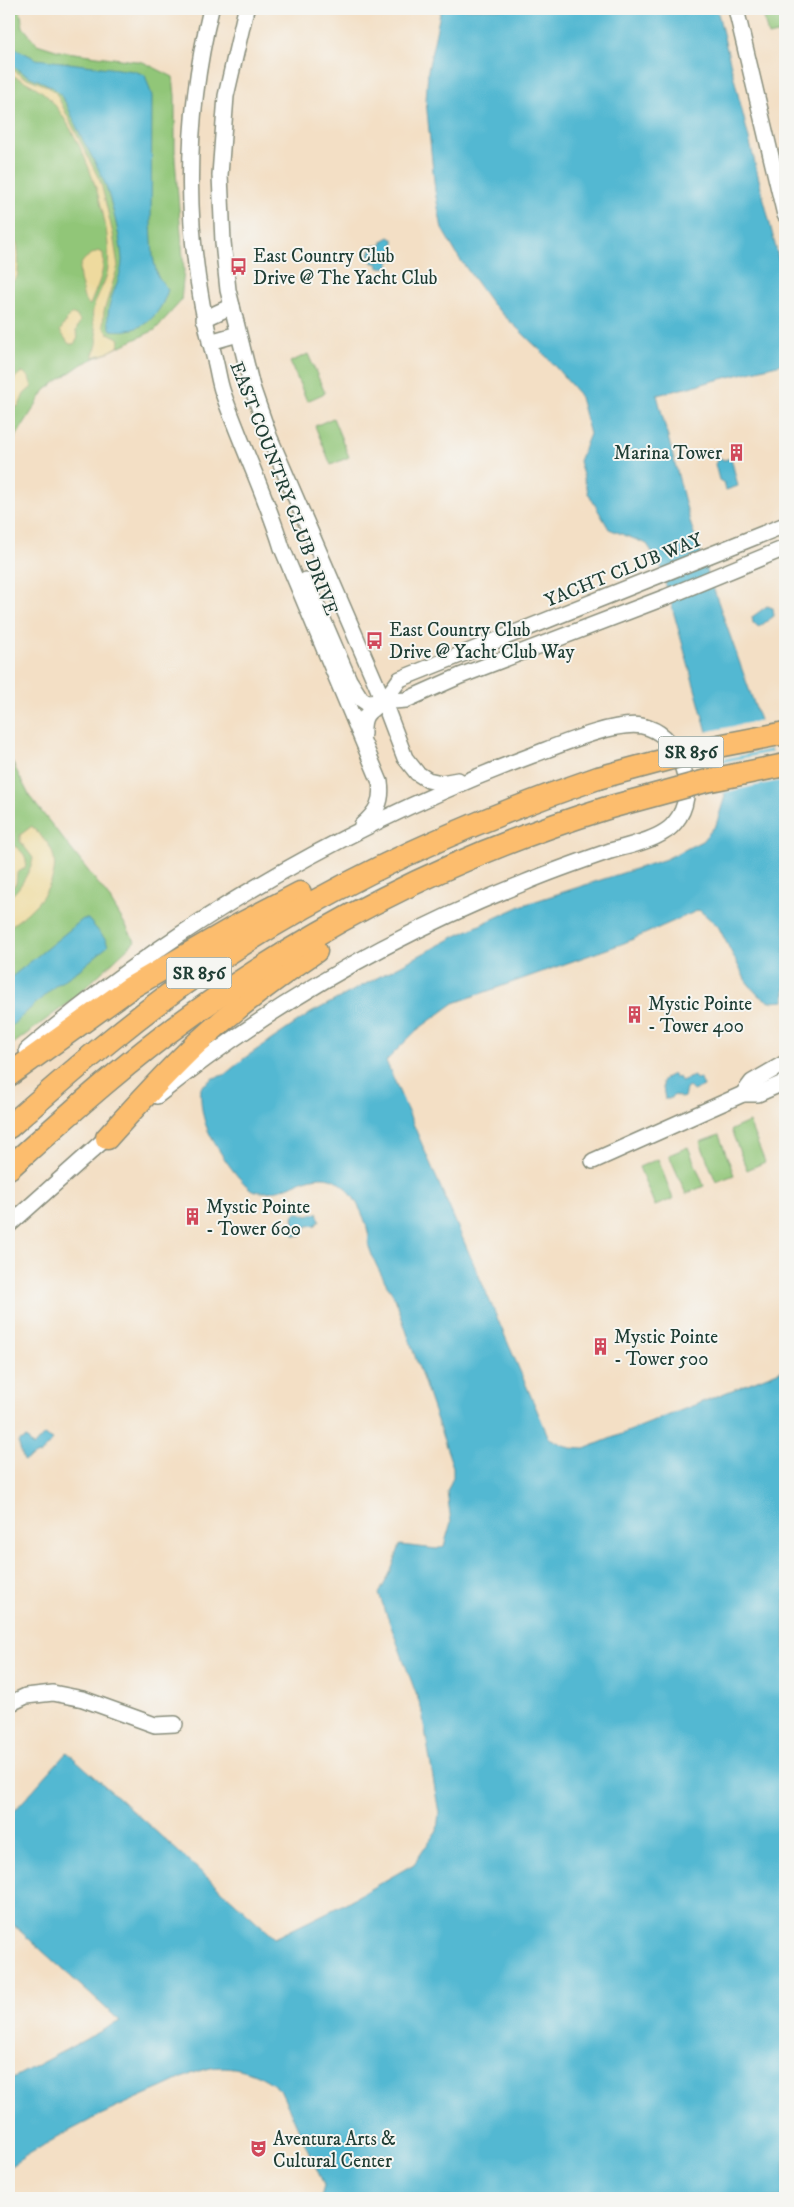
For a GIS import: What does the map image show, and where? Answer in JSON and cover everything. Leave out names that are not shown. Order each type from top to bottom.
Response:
[{"type":"highway","name":"SR 856","points":[[9,1127],[115,1036],[211,965],[312,903],[411,851],[487,818],[598,778],[706,748],[785,733]]},
{"type":"highway","name":"SR 856","points":[[9,1168],[116,1074],[196,1012],[307,940],[402,889],[507,843],[607,808],[706,781],[785,765]]},
{"type":"highway","points":[[9,1075],[130,988],[235,927],[317,884],[411,851]]},
{"type":"highway","points":[[107,1138],[160,1080],[222,1021],[282,975],[402,889]]},
{"type":"street","name":"EAST COUNTRY CLUB DRIVE","points":[[212,9],[195,99],[190,168],[191,219],[200,299],[222,391],[248,459],[272,514],[282,548],[380,782],[381,798],[378,807],[371,816],[344,837]]},
{"type":"street","name":"EAST COUNTRY CLUB DRIVE","points":[[246,9],[226,96],[220,175],[223,242],[232,306],[252,386],[269,436],[383,700],[403,753],[417,773],[428,780],[441,783],[479,776]]},
{"type":"street","points":[[736,9],[785,215]]},
{"type":"street","points":[[204,319],[232,306]]},
{"type":"street","points":[[210,342],[238,334]]},
{"type":"street","points":[[272,514],[319,607],[349,680],[361,699],[367,703],[383,700],[406,700],[460,676],[666,597],[785,548]]},
{"type":"street","name":"YACHT CLUB WAY","points":[[363,738],[363,720],[369,710],[383,700],[400,679],[785,525]]},
{"type":"street","points":[[9,1066],[81,1006],[164,944],[254,886],[344,837],[479,776],[600,732],[619,727],[640,726],[663,735],[675,750],[684,770],[686,795],[684,808],[677,820],[662,834],[561,868],[497,893],[384,948],[319,984],[224,1045],[166,1088],[9,1225]]},
{"type":"street","points":[[593,1161],[743,1094],[758,1094],[784,1084],[780,1066],[752,1082],[743,1094]]},
{"type":"street","points":[[9,1704],[26,1696],[52,1693],[83,1699],[155,1725],[174,1724]]},
{"type":"green space","points":[[9,9],[20,9],[23,27],[37,44],[59,51],[143,62],[173,77],[175,96],[175,159],[184,270],[181,301],[155,330],[82,364],[45,390],[9,448]]},
{"type":"green space","points":[[762,9],[782,9],[785,32],[768,36]]},
{"type":"green space","points":[[308,354],[325,393],[307,401],[290,362]]},
{"type":"green space","points":[[333,418],[349,457],[331,465],[315,426]]},
{"type":"green space","points":[[9,756],[30,797],[108,896],[135,941],[71,1001],[9,1047]]},
{"type":"green space","points":[[749,1122],[765,1162],[747,1170],[731,1130]]},
{"type":"green space","points":[[719,1135],[734,1175],[716,1182],[700,1142]]},
{"type":"green space","points":[[688,1147],[704,1186],[686,1194],[669,1155]]},
{"type":"green space","points":[[658,1159],[673,1199],[655,1206],[639,1167]]},
{"type":"sand","points":[[9,67],[22,76],[47,86],[56,93],[101,183],[113,234],[118,266],[104,311],[103,326],[108,333],[120,339],[118,347],[105,354],[93,357],[97,337],[93,322],[93,310],[107,273],[108,247],[100,201],[92,177],[83,154],[60,112],[48,97],[39,90],[9,74]]},
{"type":"sand","points":[[9,239],[17,243],[18,270],[17,278],[9,284]]},
{"type":"sand","points":[[98,251],[103,253],[104,260],[100,280],[90,305],[84,298],[80,270],[83,261]]},
{"type":"sand","points":[[73,314],[80,321],[76,331],[78,338],[74,344],[69,344],[60,331],[69,316]]},
{"type":"sand","points":[[23,372],[29,377],[32,387],[24,394],[19,406],[9,407],[13,382]]},
{"type":"sand","points":[[32,826],[50,847],[54,859],[54,871],[51,882],[37,903],[9,927],[9,897],[13,895],[24,880],[33,858],[20,841],[20,835]]},
{"type":"sand","points":[[13,845],[24,855],[26,864],[25,868],[17,873],[16,884],[9,889],[9,846]]},
{"type":"water","points":[[441,9],[717,9],[785,285],[785,363],[657,395],[691,525],[785,791],[785,1001],[770,1002],[757,994],[746,981],[718,926],[699,910],[624,943],[454,1003],[417,1030],[386,1061],[549,1438],[570,1448],[584,1449],[785,1369],[785,2198],[321,2198],[324,2185],[281,2091],[258,2075],[239,2069],[220,2067],[198,2071],[122,2105],[64,2134],[9,2167],[9,2080],[120,2021],[9,1921],[9,1817],[67,1752],[275,1938],[342,1905],[414,1864],[437,1830],[439,1813],[421,1707],[379,1594],[391,1571],[400,1545],[437,1549],[444,1546],[451,1522],[447,1492],[453,1477],[453,1467],[395,1298],[371,1254],[368,1245],[369,1234],[354,1198],[340,1183],[331,1178],[321,1177],[312,1178],[273,1191],[262,1192],[252,1190],[233,1170],[210,1135],[205,1123],[201,1103],[201,1087],[213,1078],[224,1075],[246,1057],[311,1013],[456,936],[523,905],[666,859],[702,841],[716,825],[725,796],[660,564],[647,544],[609,529],[588,493],[579,461],[590,434],[579,394],[544,354],[492,304],[459,258],[442,229],[435,191],[426,101],[428,70]]},
{"type":"water","points":[[9,18],[10,33],[15,48],[36,59],[134,71],[145,75],[152,96],[151,223],[153,257],[157,275],[168,290],[160,309],[140,326],[122,331],[111,330],[108,322],[108,313],[119,278],[122,260],[118,231],[106,187],[60,94],[48,85],[9,64]]},
{"type":"water","points":[[389,237],[394,240],[394,248],[398,256],[395,260],[389,260],[389,267],[378,268],[377,263],[372,263],[369,254],[373,246],[382,245],[382,241]]},
{"type":"water","points":[[719,457],[724,460],[731,458],[738,486],[726,490],[724,483],[719,480],[715,464]]},
{"type":"water","points":[[767,606],[773,608],[774,616],[759,627],[753,623],[752,617]]},
{"type":"water","points":[[83,919],[88,919],[106,940],[108,946],[79,970],[55,986],[9,1028],[9,979]]},
{"type":"water","points":[[673,1074],[675,1078],[679,1077],[681,1081],[694,1076],[696,1079],[700,1078],[704,1086],[693,1091],[689,1087],[686,1089],[684,1097],[681,1098],[675,1095],[665,1099],[662,1082]]},
{"type":"water","points":[[296,1213],[308,1216],[317,1213],[320,1220],[316,1225],[307,1226],[302,1235],[295,1236],[292,1232],[293,1216]]},
{"type":"water","points":[[44,1435],[53,1440],[40,1455],[38,1454],[24,1461],[18,1442],[27,1438],[33,1447]]},
{"type":"pier","points":[[762,720],[772,749],[713,761],[705,732]]},
{"type":"pier","points":[[773,752],[783,780],[722,793],[714,764]]},
{"type":"place","name":"East Country Club Drive @ The Yacht Club","points":[[239,266]]},
{"type":"place","name":"Marina Tower","points":[[736,452]]},
{"type":"place","name":"East Country Club Drive @ Yacht Club Way","points":[[375,640]]},
{"type":"place","name":"Mystic Pointe - Tower 400","points":[[634,1014]]},
{"type":"place","name":"Mystic Pointe - Tower 600","points":[[192,1217]]},
{"type":"place","name":"Mystic Pointe - Tower 500","points":[[600,1347]]},
{"type":"place","name":"Aventura Arts & Cultural Center","points":[[259,2149]]}]
